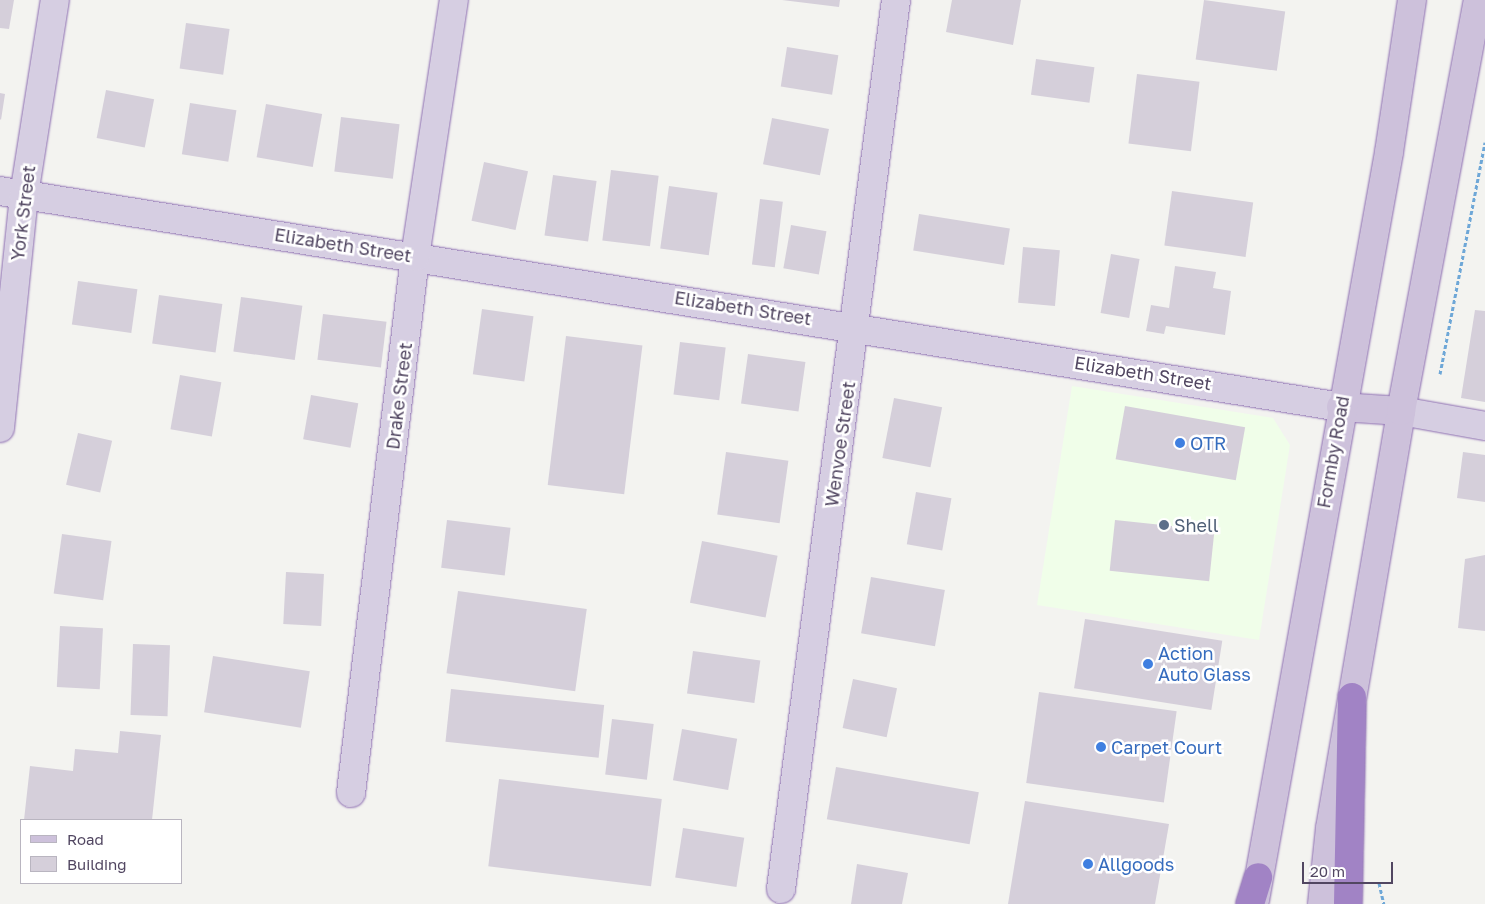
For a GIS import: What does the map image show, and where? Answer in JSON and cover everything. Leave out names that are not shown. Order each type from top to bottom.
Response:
[{"type":"highway","points":[[1348,904],[1352,697]]},
{"type":"highway","points":[[1250,904],[1258,877]]},
{"type":"main road","name":"Formby Road","points":[[1255,904],[1258,877],[1340,407],[1390,152],[1412,0]]},
{"type":"main road","points":[[1322,904],[1352,697],[1401,411],[1478,0]]},
{"type":"main road","name":"Elizabeth Street","points":[[1340,407],[1401,411]]},
{"type":"street","name":"York Street","points":[[0,428],[12,193],[55,0]]},
{"type":"street","name":"Drake Street","points":[[351,793],[415,256],[454,0]]},
{"type":"street","name":"Wenvoe Street","points":[[781,888],[856,326],[896,0]]},
{"type":"street","name":"Elizabeth Street","points":[[12,193],[856,326],[1340,407]]},
{"type":"street","name":"Elizabeth Street","points":[[1401,411],[1485,426]]},
{"type":"path","points":[[1437,378],[1447,354],[1485,142]]},
{"type":"shaded area","name":"Shell","points":[[1072,386],[1273,418],[1290,445],[1259,640],[1037,605]]},
{"type":"building","points":[[0,0],[14,0],[9,29],[0,28]]},
{"type":"building","points":[[782,0],[840,0],[839,7]]},
{"type":"building","points":[[952,0],[1021,0],[1013,45],[946,32]]},
{"type":"building","points":[[1204,0],[1285,11],[1277,71],[1196,59]]},
{"type":"building","points":[[186,23],[230,29],[223,75],[180,69]]},
{"type":"building","points":[[787,47],[838,55],[832,95],[781,87]]},
{"type":"building","points":[[1036,59],[1094,67],[1089,103],[1031,95]]},
{"type":"building","points":[[1137,74],[1200,82],[1191,151],[1128,143]]},
{"type":"building","points":[[106,90],[154,99],[145,147],[97,138]]},
{"type":"building","points":[[0,93],[5,94],[1,120],[0,119]]},
{"type":"building","points":[[190,103],[236,110],[228,162],[182,154]]},
{"type":"building","points":[[266,104],[322,114],[313,167],[257,157]]},
{"type":"building","points":[[341,117],[400,124],[393,179],[334,172]]},
{"type":"building","points":[[772,118],[829,129],[820,175],[763,164]]},
{"type":"building","points":[[484,162],[528,171],[516,230],[472,221]]},
{"type":"building","points":[[611,170],[659,176],[650,246],[602,240]]},
{"type":"building","points":[[553,175],[597,181],[588,242],[545,235]]},
{"type":"building","points":[[669,186],[718,193],[709,255],[660,248]]},
{"type":"building","points":[[1172,191],[1253,202],[1246,257],[1164,245]]},
{"type":"building","points":[[760,199],[783,202],[775,267],[752,265]]},
{"type":"building","points":[[919,214],[1010,228],[1004,265],[913,251]]},
{"type":"building","points":[[791,225],[826,231],[819,275],[783,268]]},
{"type":"building","points":[[1023,247],[1060,250],[1055,306],[1018,303]]},
{"type":"building","points":[[1111,254],[1140,259],[1129,318],[1101,313]]},
{"type":"building","points":[[1175,266],[1216,272],[1213,288],[1231,291],[1225,335],[1166,326],[1164,334],[1146,331],[1151,305],[1169,308]]},
{"type":"building","points":[[78,281],[137,289],[131,333],[72,325]]},
{"type":"building","points":[[159,295],[222,304],[216,352],[152,344]]},
{"type":"building","points":[[241,297],[302,306],[295,360],[233,351]]},
{"type":"building","points":[[482,309],[533,316],[524,382],[473,374]]},
{"type":"building","points":[[1475,310],[1485,311],[1485,402],[1461,398]]},
{"type":"building","points":[[323,314],[387,322],[381,367],[317,360]]},
{"type":"building","points":[[566,336],[642,345],[624,494],[548,485]]},
{"type":"building","points":[[680,342],[726,348],[719,400],[674,395]]},
{"type":"building","points":[[748,354],[805,362],[798,412],[741,404]]},
{"type":"building","points":[[180,375],[221,382],[212,436],[170,429]]},
{"type":"building","points":[[311,395],[358,403],[350,448],[303,439]]},
{"type":"building","points":[[894,398],[942,407],[930,467],[882,458]]},
{"type":"building","name":"OTR","points":[[1125,406],[1245,427],[1236,480],[1116,459]]},
{"type":"building","points":[[78,433],[112,441],[100,493],[66,485]]},
{"type":"building","points":[[726,452],[788,461],[780,523],[717,514]]},
{"type":"building","points":[[1463,452],[1485,455],[1485,502],[1457,498]]},
{"type":"building","points":[[916,492],[951,498],[942,550],[907,544]]},
{"type":"building","points":[[447,520],[511,528],[505,575],[441,568]]},
{"type":"building","points":[[1115,520],[1214,530],[1209,581],[1110,571]]},
{"type":"building","points":[[62,534],[112,541],[103,600],[54,593]]},
{"type":"building","points":[[702,541],[778,556],[766,618],[690,603]]},
{"type":"building","points":[[1485,555],[1485,631],[1458,628],[1465,559]]},
{"type":"building","points":[[286,572],[324,574],[321,626],[283,624]]},
{"type":"building","points":[[871,577],[945,590],[935,646],[861,633]]},
{"type":"building","points":[[458,591],[587,609],[575,691],[446,673]]},
{"type":"building","name":"Action Auto Glass","points":[[1085,619],[1222,641],[1211,710],[1074,688]]},
{"type":"building","points":[[60,626],[103,628],[100,689],[57,687]]},
{"type":"building","points":[[133,644],[170,645],[167,716],[131,715]]},
{"type":"building","points":[[693,651],[760,660],[754,703],[687,694]]},
{"type":"building","points":[[213,656],[310,671],[301,728],[204,712]]},
{"type":"building","points":[[853,679],[897,688],[887,737],[843,728]]},
{"type":"building","points":[[451,689],[604,705],[599,758],[445,742]]},
{"type":"building","name":"Carpet Court","points":[[1039,692],[1177,711],[1164,802],[1026,783]]},
{"type":"building","points":[[612,719],[654,724],[647,780],[605,775]]},
{"type":"building","points":[[682,729],[737,739],[728,790],[673,780]]},
{"type":"building","points":[[120,731],[161,735],[152,819],[24,819],[30,766],[73,771],[75,749],[118,753]]},
{"type":"building","points":[[836,767],[979,792],[970,844],[827,819]]},
{"type":"building","points":[[499,779],[662,799],[651,886],[488,866]]},
{"type":"building","name":"Allgoods","points":[[1025,801],[1169,824],[1155,904],[1008,904]]},
{"type":"building","points":[[683,828],[744,838],[736,887],[675,877]]},
{"type":"building","points":[[857,864],[908,873],[902,904],[851,904]]},
{"type":"place","name":"OTR","points":[[1180,443]]},
{"type":"place","name":"Shell","points":[[1164,525]]},
{"type":"place","name":"Action Auto Glass","points":[[1148,664]]},
{"type":"place","name":"Carpet Court","points":[[1101,747]]},
{"type":"place","name":"Allgoods","points":[[1088,864]]}]
